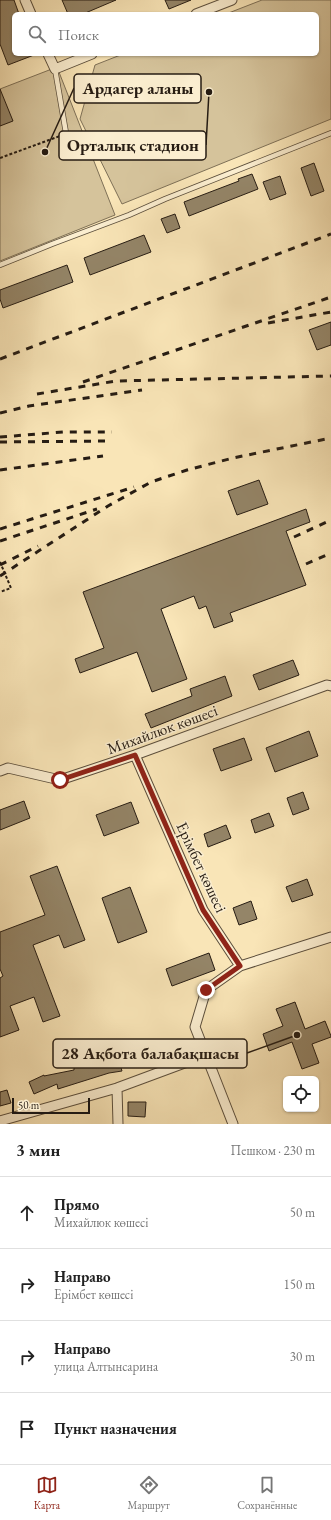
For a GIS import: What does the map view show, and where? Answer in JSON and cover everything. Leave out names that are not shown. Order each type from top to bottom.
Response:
[{"type":"street","points":[[25,0],[30,12]]},
{"type":"street","points":[[201,12],[232,0]]},
{"type":"street","points":[[49,56],[55,68],[87,56]]},
{"type":"street","name":"Михайлюк көшесі","points":[[0,771],[8,768],[60,780],[135,755],[327,685],[331,686]]},
{"type":"street","name":"Ерімбет көшесі","points":[[135,755],[203,910],[240,966]]},
{"type":"street","points":[[233,1124],[195,1027],[206,990],[240,966],[330,940]]},
{"type":"street","points":[[0,1121],[117,1088],[206,1055]]},
{"type":"street","points":[[117,1088],[118,1124]]},
{"type":"lane","points":[[55,68],[66,133]]},
{"type":"lane","points":[[0,265],[331,133]]},
{"type":"path","points":[[0,158],[66,133]]},
{"type":"path","points":[[0,562],[11,588],[0,592]]},
{"type":"shaded area","points":[[262,0],[331,0],[331,119],[122,204],[80,119],[95,65],[118,56],[319,56],[319,12],[231,12]]},
{"type":"shaded area","points":[[57,67],[115,215],[0,261],[0,89]]},
{"type":"building","points":[[0,0],[14,0],[18,12],[12,12],[12,56],[31,56],[8,65],[0,44]]},
{"type":"building","points":[[62,0],[116,0],[88,12],[67,12]]},
{"type":"building","points":[[165,0],[191,0],[169,9]]},
{"type":"building","points":[[0,89],[13,121],[0,126]]},
{"type":"building","points":[[314,163],[324,191],[311,196],[301,168]]},
{"type":"building","points":[[252,174],[258,189],[189,216],[184,202],[239,181],[238,179]]},
{"type":"building","points":[[280,176],[286,194],[270,200],[263,182]]},
{"type":"building","points":[[175,214],[180,228],[167,233],[161,219]]},
{"type":"building","points":[[144,235],[151,252],[90,275],[84,258]]},
{"type":"building","points":[[67,265],[73,282],[3,308],[0,299],[0,290]]},
{"type":"building","points":[[331,322],[331,345],[317,350],[309,330]]},
{"type":"building","points":[[259,480],[268,504],[237,515],[228,491]]},
{"type":"building","points":[[306,509],[310,522],[286,531],[306,585],[230,613],[233,621],[214,628],[206,606],[199,609],[194,596],[161,609],[187,679],[152,692],[137,652],[80,673],[75,659],[104,648],[83,592]]},
{"type":"building","points":[[293,660],[299,675],[259,690],[253,675]]},
{"type":"building","points":[[225,676],[232,696],[151,728],[145,714],[192,696],[190,689]]},
{"type":"building","points":[[309,731],[318,756],[275,772],[266,748]]},
{"type":"building","points":[[244,738],[252,760],[221,771],[213,749]]},
{"type":"building","points":[[303,792],[309,809],[293,815],[287,798]]},
{"type":"building","points":[[24,801],[30,818],[0,830],[0,810]]},
{"type":"building","points":[[131,802],[139,823],[104,836],[96,815]]},
{"type":"building","points":[[269,813],[274,826],[255,833],[251,820]]},
{"type":"building","points":[[226,825],[231,838],[208,847],[204,834]]},
{"type":"building","points":[[57,866],[85,940],[64,948],[59,935],[33,945],[60,1016],[43,1022],[34,997],[10,1006],[19,1030],[0,1037],[0,978],[3,976],[0,969],[0,932],[45,915],[30,876]]},
{"type":"building","points":[[307,879],[313,895],[292,902],[286,887]]},
{"type":"building","points":[[130,887],[147,932],[118,943],[102,898]]},
{"type":"building","points":[[251,901],[257,919],[239,925],[233,908]]},
{"type":"building","points":[[209,953],[215,970],[172,986],[166,969]]},
{"type":"building","points":[[295,1002],[305,1029],[325,1021],[331,1036],[312,1044],[319,1063],[302,1069],[292,1042],[269,1051],[263,1034],[283,1026],[276,1009]]},
{"type":"building","points":[[117,1055],[122,1071],[109,1073],[58,1089],[57,1084],[34,1094],[29,1082],[44,1075],[74,1070],[74,1068]]},
{"type":"building","points":[[7,1090],[11,1103],[0,1106],[0,1092]]},
{"type":"building","points":[[128,1102],[146,1102],[145,1117],[128,1116]]},
{"type":"railway","points":[[0,359],[331,234]]},
{"type":"railway","points":[[83,382],[331,297]]},
{"type":"railway","points":[[268,323],[331,312]]},
{"type":"railway","points":[[37,394],[116,381],[331,376]]},
{"type":"railway","points":[[0,413],[29,406],[142,390]]},
{"type":"railway","points":[[0,437],[63,432],[112,432]]},
{"type":"railway","points":[[0,576],[108,506],[151,482],[187,470],[233,458],[331,438]]},
{"type":"railway","points":[[0,442],[105,441]]},
{"type":"railway","points":[[0,470],[103,456]]},
{"type":"railway","points":[[0,529],[134,487]]},
{"type":"railway","points":[[0,541],[97,509]]},
{"type":"railway","points":[[294,537],[331,520]]},
{"type":"railway","points":[[0,565],[38,546]]},
{"type":"railway","points":[[306,564],[331,553]]},
{"type":"place","name":"Орталық стадион","points":[[209,92]]},
{"type":"place","name":"Ардагер аланы","points":[[45,152]]},
{"type":"place","name":"28 Ақбота балабақшасы","points":[[297,1035]]},
{"type":"route","points":[[60,780],[135,755],[203,910],[240,966],[206,990]]}]
